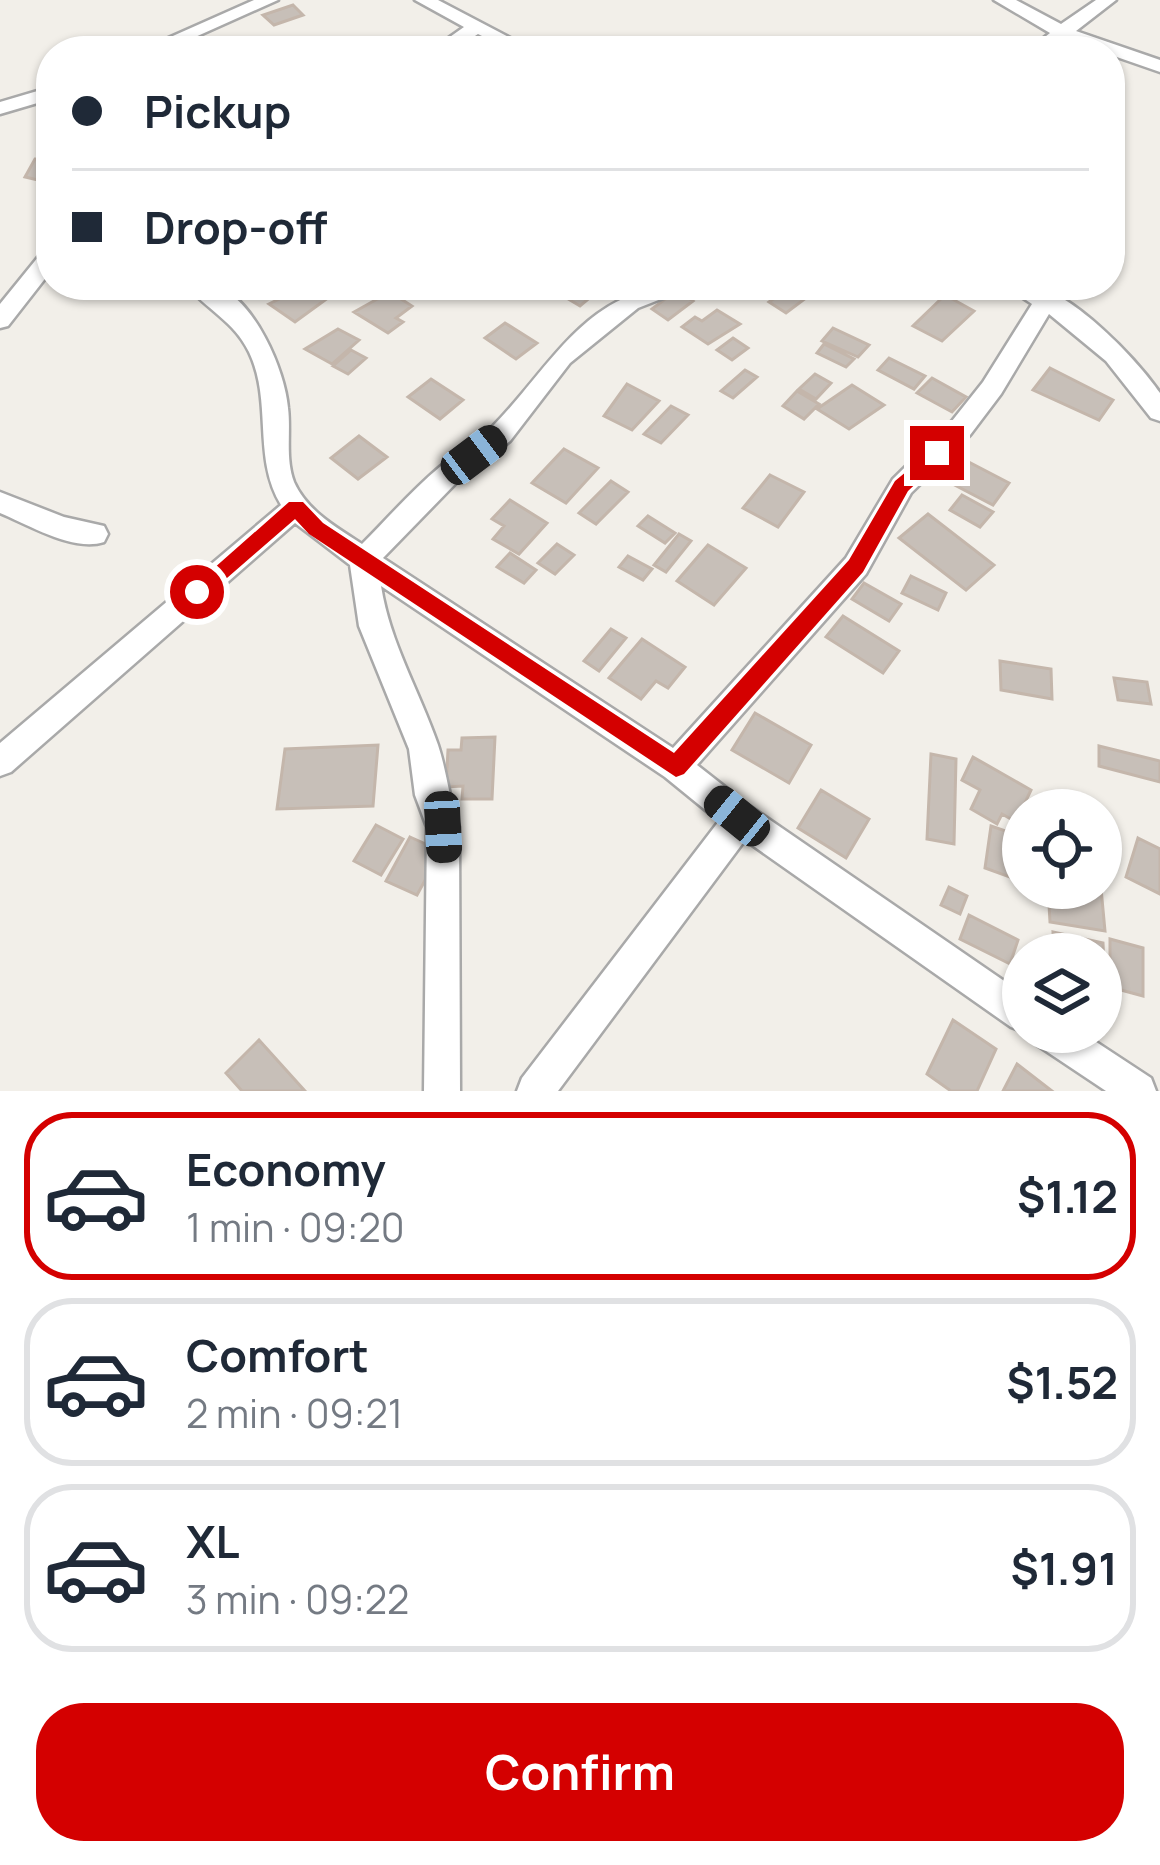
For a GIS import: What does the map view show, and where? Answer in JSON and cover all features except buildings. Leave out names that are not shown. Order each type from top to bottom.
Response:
[{"type":"street","points":[[184,36],[269,0]]},
{"type":"street","points":[[424,0],[495,36]]},
{"type":"street","points":[[1003,0],[1074,36]]},
{"type":"street","points":[[1057,36],[1107,0]]},
{"type":"street","points":[[463,36],[477,27]]},
{"type":"street","points":[[1125,54],[1160,66]]},
{"type":"street","points":[[0,108],[36,97]]},
{"type":"street","points":[[8,312],[36,276]]},
{"type":"street","points":[[8,312],[36,291]]},
{"type":"street","points":[[221,300],[259,344],[276,407],[279,477],[296,507],[316,528],[676,767],[737,816],[1002,1000]]},
{"type":"street","points":[[363,560],[447,476],[501,434],[562,357],[638,300]]},
{"type":"street","points":[[676,767],[856,566],[902,486],[982,401],[1046,300],[1149,377],[1160,412]]},
{"type":"street","points":[[0,502],[61,527],[95,534]]},
{"type":"street","points":[[0,762],[296,507]]},
{"type":"street","points":[[363,560],[373,626],[424,749],[431,795],[443,827],[442,1091]]},
{"type":"street","points":[[535,1091],[691,890],[732,832],[737,816]]},
{"type":"street","points":[[1081,1053],[1138,1091]]},
{"type":"route","points":[[197,592],[296,507],[316,528],[676,767],[856,566],[902,486],[937,453]]}]
